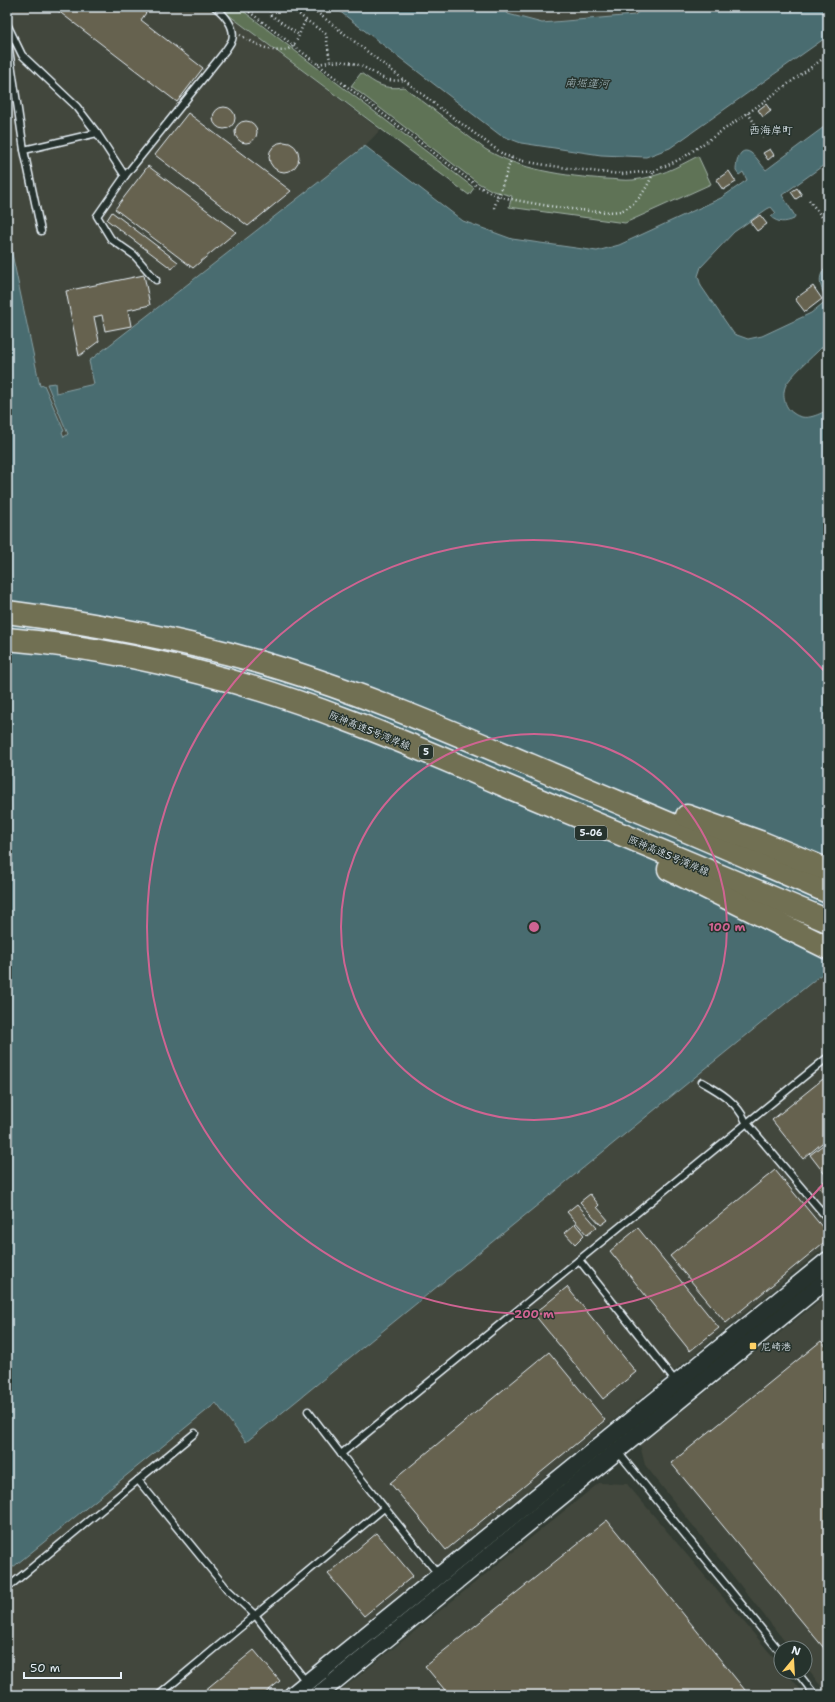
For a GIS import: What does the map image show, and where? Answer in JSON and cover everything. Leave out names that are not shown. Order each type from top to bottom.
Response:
[{"type":"highway","points":[[7,612],[105,626],[154,635],[253,660],[353,692],[515,758],[828,892]]},
{"type":"highway","name":"阪神高速5号湾岸線","points":[[7,639],[83,648],[141,658],[195,671],[297,702],[393,738],[828,921]]},
{"type":"highway","name":"5-06","points":[[393,738],[473,782],[640,854],[828,948]]},
{"type":"highway","points":[[515,758],[760,842],[828,870]]},
{"type":"street","points":[[292,1695],[319,1691],[445,1581],[681,1388],[828,1260]]},
{"type":"street","points":[[445,1581],[617,1450],[681,1388],[828,1279]]},
{"type":"lane","points":[[156,280],[134,255],[111,239],[97,216],[125,176],[225,51],[232,39],[232,29],[227,18],[215,7]]},
{"type":"lane","points":[[7,24],[22,55],[77,107],[98,133],[125,176]]},
{"type":"lane","points":[[7,36],[24,150],[41,231]]},
{"type":"lane","points":[[24,150],[98,133]]},
{"type":"lane","points":[[341,1454],[746,1122],[828,1057]]},
{"type":"lane","points":[[702,1082],[723,1093],[742,1113],[746,1122],[828,1219]]},
{"type":"lane","points":[[579,1260],[681,1388]]},
{"type":"lane","points":[[308,1411],[384,1508],[445,1581]]},
{"type":"lane","points":[[7,1588],[195,1433]]},
{"type":"lane","points":[[617,1450],[773,1643]]},
{"type":"lane","points":[[138,1480],[227,1589],[256,1616],[319,1691]]},
{"type":"lane","points":[[159,1695],[256,1616],[384,1508]]},
{"type":"lane","points":[[803,1680],[815,1695]]},
{"type":"path","points":[[243,7],[477,186],[498,196],[530,203],[607,213],[622,211],[638,200],[648,185],[654,171]]},
{"type":"path","points":[[269,7],[271,15],[298,36]]},
{"type":"path","points":[[249,12],[272,7]]},
{"type":"path","points":[[290,7],[326,34],[330,61]]},
{"type":"path","points":[[310,7],[479,138],[504,155],[544,165],[599,172],[621,174],[654,171],[684,157],[828,56]]},
{"type":"path","points":[[232,29],[265,48],[279,51],[291,48],[294,45],[306,20]]},
{"type":"path","points":[[318,64],[330,61],[346,62],[360,66],[384,79],[396,81],[404,80]]},
{"type":"path","points":[[748,113],[764,137]]},
{"type":"path","points":[[494,208],[512,157]]},
{"type":"path","points":[[809,200],[828,225]]},
{"type":"shaded area","points":[[7,7],[218,7],[380,130],[365,146],[89,361],[95,384],[56,393],[47,384],[68,435],[64,437],[62,432],[64,431],[44,385],[40,386],[7,230]]},
{"type":"shaded area","points":[[505,7],[644,7],[635,15],[541,23],[508,14]]},
{"type":"shaded area","points":[[828,969],[828,1245],[277,1695],[7,1695],[7,1572],[216,1403],[247,1441]]},
{"type":"shaded area","points":[[828,1294],[828,1695],[813,1676],[813,1640],[784,1640],[645,1465],[640,1445]]},
{"type":"shaded area","points":[[599,1483],[627,1484],[773,1657],[773,1680],[793,1680],[805,1695],[335,1695]]},
{"type":"green space","points":[[218,7],[238,7],[474,188],[469,195]]},
{"type":"green space","points":[[361,73],[371,80],[386,87],[404,87],[485,149],[498,156],[528,167],[559,174],[630,180],[651,177],[698,156],[711,184],[625,223],[509,207],[512,196],[493,191],[478,183],[351,86]]},
{"type":"water","name":"南堀運河","points":[[334,7],[505,7],[508,14],[542,23],[635,15],[644,7],[828,7],[828,36],[670,148],[646,157],[601,155],[521,143],[500,135]]},
{"type":"water","points":[[828,124],[828,162],[782,195],[795,216],[794,219],[785,222],[776,220],[771,217],[776,213],[771,207],[767,209],[734,232],[701,267],[698,276],[701,286],[734,334],[748,339],[762,336],[811,313],[827,300],[821,287],[820,278],[828,266],[828,341],[787,383],[784,391],[784,400],[787,407],[797,416],[811,417],[828,410],[828,969],[246,1442],[216,1403],[7,1572],[7,230],[40,386],[44,385],[64,431],[62,432],[64,437],[68,434],[47,384],[55,383],[56,393],[94,384],[89,361],[365,146],[463,221],[512,239],[597,251],[619,245],[721,198],[747,180],[743,172],[739,175],[736,171],[739,156],[744,151],[751,153],[766,170]]},
{"type":"building","points":[[53,7],[144,7],[148,10],[141,20],[203,68],[177,102]]},
{"type":"building","points":[[766,104],[771,111],[763,117],[758,110]]},
{"type":"building","points":[[224,107],[232,110],[235,118],[232,126],[224,129],[216,126],[213,118],[216,110]]},
{"type":"building","points":[[188,113],[291,191],[248,226],[155,155]]},
{"type":"building","points":[[246,121],[254,124],[257,132],[254,140],[246,143],[238,140],[235,132],[238,124]]},
{"type":"building","points":[[284,142],[294,147],[299,157],[294,167],[284,172],[274,167],[269,157],[274,147]]},
{"type":"building","points":[[770,149],[774,155],[768,160],[763,153]]},
{"type":"building","points":[[148,166],[236,232],[193,268],[115,209]]},
{"type":"building","points":[[729,171],[736,182],[723,190],[716,180]]},
{"type":"building","points":[[797,188],[802,195],[796,199],[791,192]]},
{"type":"building","points":[[112,212],[178,262],[172,269],[107,220]]},
{"type":"building","points":[[760,215],[767,224],[757,231],[750,222]]},
{"type":"building","points":[[144,275],[150,305],[128,310],[131,326],[105,331],[102,315],[94,317],[99,341],[79,356],[66,291]]},
{"type":"building","points":[[813,286],[822,299],[805,312],[795,299]]},
{"type":"building","points":[[828,1075],[828,1138],[803,1159],[772,1120]]},
{"type":"building","points":[[828,1141],[828,1176],[827,1177],[810,1155]]},
{"type":"building","points":[[775,1170],[828,1234],[828,1239],[726,1323],[670,1256]]},
{"type":"building","points":[[827,1179],[828,1180],[828,1199],[818,1186]]},
{"type":"building","points":[[590,1194],[599,1205],[597,1207],[608,1220],[601,1225],[580,1202]]},
{"type":"building","points":[[577,1204],[597,1227],[587,1235],[567,1212]]},
{"type":"building","points":[[575,1224],[584,1235],[575,1244],[565,1233]]},
{"type":"building","points":[[638,1228],[719,1328],[690,1351],[610,1251]]},
{"type":"building","points":[[567,1287],[636,1372],[603,1399],[534,1314]]},
{"type":"building","points":[[821,1341],[828,1349],[828,1653],[671,1463]]},
{"type":"building","points":[[549,1352],[605,1420],[446,1550],[390,1483]]},
{"type":"building","points":[[607,1520],[749,1695],[449,1695],[425,1666]]},
{"type":"building","points":[[377,1533],[413,1576],[364,1616],[328,1574]]},
{"type":"building","points":[[254,1650],[280,1681],[263,1695],[199,1695]]},
{"type":"place","name":"尼崎港","points":[[753,1346]]},
{"type":"district","name":"西海岸町","points":[[771,130]]}]
